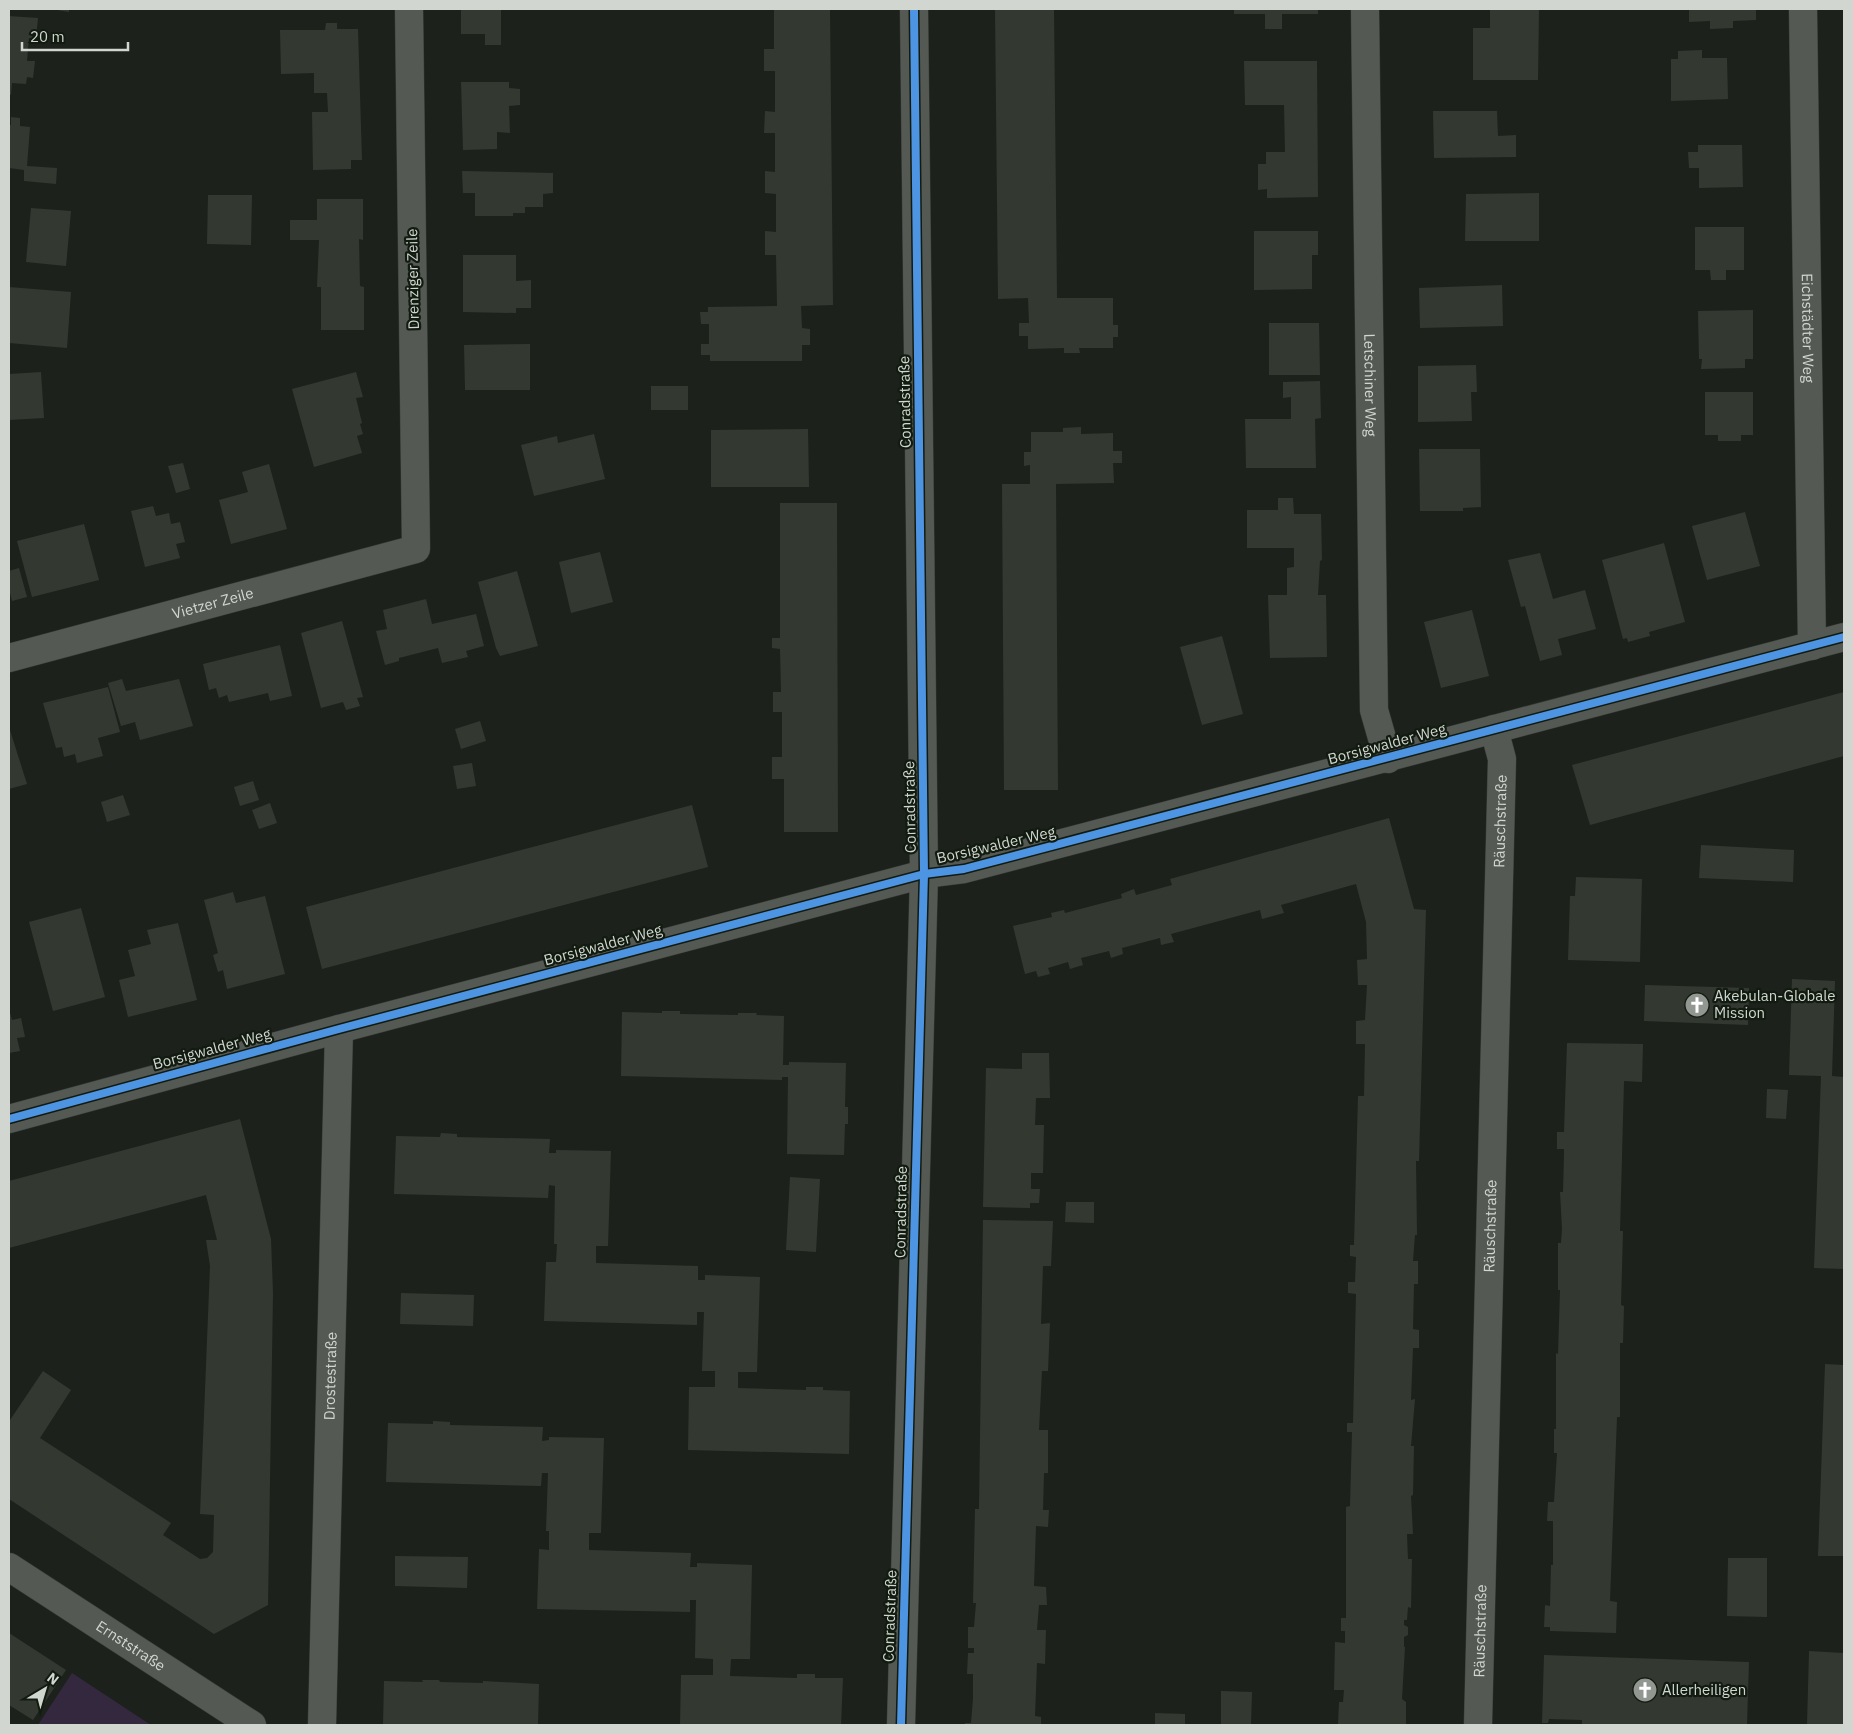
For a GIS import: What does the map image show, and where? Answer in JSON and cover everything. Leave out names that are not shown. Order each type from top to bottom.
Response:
[{"type":"street","name":"Drenziger Zeile","points":[[409,9],[416,549]]},
{"type":"street","name":"Conradstraße","points":[[901,1725],[924,874],[914,9]]},
{"type":"street","name":"Letschiner Weg","points":[[1365,9],[1374,710],[1388,759]]},
{"type":"street","name":"Eichstädter Weg","points":[[1804,9],[1812,646]]},
{"type":"street","name":"Vietzer Zeile","points":[[9,658],[416,549]]},
{"type":"street","name":"Borsigwalder Weg","points":[[9,1119],[339,1029],[924,874],[964,869],[1388,759],[1494,729],[1844,637]]},
{"type":"street","name":"Räuschstraße","points":[[1478,1725],[1502,759],[1494,729]]},
{"type":"street","name":"Drostestraße","points":[[322,1725],[339,1029]]},
{"type":"street","name":"Ernststraße","points":[[9,1567],[252,1725]]},
{"type":"shaded area","points":[[72,1673],[151,1725],[38,1725]]},
{"type":"building","points":[[51,9],[69,9],[69,12]]},
{"type":"building","points":[[461,9],[501,9],[501,45],[485,45],[485,34],[461,34]]},
{"type":"building","points":[[774,9],[830,9],[833,305],[801,306],[802,328],[810,329],[810,345],[802,345],[802,361],[710,361],[710,355],[701,355],[701,344],[709,344],[709,324],[701,324],[700,312],[708,312],[708,307],[777,306],[776,255],[765,255],[765,231],[776,232],[776,194],[765,193],[765,171],[775,172],[775,133],[764,133],[765,111],[775,112],[775,71],[764,71],[764,49],[774,49]]},
{"type":"building","points":[[995,9],[1054,9],[1057,298],[1113,298],[1113,325],[1118,325],[1118,337],[1113,337],[1113,348],[1079,348],[1080,353],[1064,353],[1064,348],[1028,349],[1028,336],[1019,336],[1019,323],[1029,323],[1028,298],[998,299]]},
{"type":"building","points":[[1234,9],[1318,9],[1318,14],[1282,14],[1282,29],[1265,29],[1265,14],[1234,14]]},
{"type":"building","points":[[1490,9],[1539,9],[1538,80],[1473,80],[1473,28],[1490,28]]},
{"type":"building","points":[[1689,9],[1756,9],[1756,20],[1733,21],[1733,28],[1710,29],[1710,21],[1689,22]]},
{"type":"building","points":[[9,16],[38,18],[36,39],[29,38],[27,61],[35,61],[33,78],[27,77],[26,84],[12,83],[11,95],[9,94]]},
{"type":"building","points":[[326,23],[337,23],[337,29],[358,29],[362,160],[351,160],[351,169],[313,170],[312,112],[328,112],[327,93],[314,93],[314,73],[281,74],[280,30],[325,30]]},
{"type":"building","points":[[1702,50],[1702,58],[1727,58],[1728,99],[1671,101],[1671,59],[1678,59],[1678,51]]},
{"type":"building","points":[[1244,61],[1317,61],[1318,197],[1267,198],[1267,189],[1258,190],[1258,164],[1266,164],[1266,152],[1285,152],[1284,105],[1245,105]]},
{"type":"building","points":[[461,82],[509,82],[509,88],[520,89],[520,105],[509,106],[510,133],[497,132],[497,149],[463,150]]},
{"type":"building","points":[[1433,111],[1497,111],[1498,136],[1516,135],[1516,157],[1434,158]]},
{"type":"building","points":[[11,117],[20,118],[20,126],[30,127],[27,166],[57,168],[56,184],[24,181],[24,170],[9,168],[9,125],[11,125]]},
{"type":"building","points":[[1698,145],[1742,145],[1743,187],[1699,188],[1699,168],[1689,168],[1688,152],[1698,152]]},
{"type":"building","points":[[462,171],[553,173],[553,193],[543,194],[543,207],[525,207],[525,213],[513,213],[513,216],[475,216],[475,193],[463,193]]},
{"type":"building","points":[[1539,193],[1539,241],[1465,241],[1466,194]]},
{"type":"building","points":[[208,195],[252,195],[251,245],[207,244]]},
{"type":"building","points":[[317,199],[363,199],[363,240],[359,239],[360,286],[364,287],[364,330],[321,330],[321,287],[317,287],[319,240],[290,240],[290,220],[317,220]]},
{"type":"building","points":[[31,208],[71,211],[66,266],[26,262]]},
{"type":"building","points":[[1695,227],[1744,227],[1744,270],[1726,270],[1726,280],[1711,280],[1710,270],[1695,270]]},
{"type":"building","points":[[1254,231],[1318,231],[1318,255],[1312,255],[1312,289],[1254,290]]},
{"type":"building","points":[[463,255],[516,255],[516,281],[531,280],[531,308],[516,308],[516,313],[463,312]]},
{"type":"building","points":[[1502,285],[1503,326],[1420,328],[1419,288]]},
{"type":"building","points":[[9,287],[71,292],[67,348],[9,343]]},
{"type":"building","points":[[1753,310],[1753,359],[1745,359],[1745,368],[1701,369],[1702,359],[1699,359],[1698,311]]},
{"type":"building","points":[[1269,323],[1319,323],[1320,375],[1269,375]]},
{"type":"building","points":[[530,344],[530,390],[465,390],[464,345]]},
{"type":"building","points":[[1476,365],[1477,392],[1471,392],[1472,421],[1418,422],[1418,366]]},
{"type":"building","points":[[41,372],[44,418],[9,420],[9,374]]},
{"type":"building","points":[[356,372],[363,397],[356,398],[362,423],[360,424],[363,434],[357,436],[362,453],[314,467],[292,389]]},
{"type":"building","points":[[1320,381],[1321,418],[1315,419],[1316,468],[1246,468],[1245,419],[1291,419],[1291,397],[1283,398],[1283,382]]},
{"type":"building","points":[[651,386],[688,386],[688,410],[651,410]]},
{"type":"building","points":[[1705,392],[1753,392],[1753,435],[1741,435],[1741,441],[1718,441],[1718,435],[1705,435]]},
{"type":"building","points":[[1081,427],[1081,434],[1113,433],[1113,451],[1122,451],[1122,463],[1113,463],[1114,483],[1056,484],[1058,790],[1004,790],[1002,484],[1030,484],[1030,465],[1024,466],[1024,452],[1031,452],[1031,432],[1063,432],[1063,428]]},
{"type":"building","points":[[808,429],[809,487],[711,487],[711,430]]},
{"type":"building","points":[[594,434],[605,479],[534,496],[521,445],[557,436],[558,443]]},
{"type":"building","points":[[1419,449],[1480,449],[1481,507],[1463,508],[1463,511],[1420,511]]},
{"type":"building","points":[[183,463],[190,489],[176,493],[168,466]]},
{"type":"building","points":[[269,464],[287,529],[231,544],[219,500],[248,492],[242,472]]},
{"type":"building","points":[[1278,498],[1293,498],[1294,514],[1321,514],[1322,560],[1320,561],[1318,595],[1326,595],[1327,657],[1270,658],[1268,595],[1287,595],[1287,568],[1294,567],[1294,548],[1247,548],[1247,510],[1278,510]]},
{"type":"building","points":[[780,503],[837,503],[838,832],[784,832],[784,779],[772,779],[772,757],[782,757],[782,712],[773,712],[773,692],[781,692],[780,649],[772,648],[772,638],[780,638]]},
{"type":"building","points":[[153,506],[156,516],[169,513],[171,524],[180,522],[185,542],[176,544],[180,558],[145,567],[131,511]]},
{"type":"building","points":[[1745,512],[1760,566],[1707,580],[1692,526]]},
{"type":"building","points":[[84,524],[99,580],[32,597],[17,541]]},
{"type":"building","points":[[1664,543],[1685,622],[1649,632],[1650,636],[1628,642],[1627,638],[1623,639],[1602,560]]},
{"type":"building","points":[[600,552],[613,602],[571,613],[559,562]]},
{"type":"building","points":[[1540,553],[1553,599],[1585,590],[1596,629],[1558,639],[1562,655],[1540,661],[1525,606],[1521,607],[1508,560]]},
{"type":"building","points":[[19,568],[27,597],[12,601],[9,589],[9,571]]},
{"type":"building","points":[[517,571],[538,646],[500,656],[496,648],[478,582]]},
{"type":"building","points":[[426,599],[432,624],[476,614],[484,646],[466,651],[468,657],[442,663],[438,648],[399,658],[399,661],[385,665],[376,631],[387,629],[383,610]]},
{"type":"building","points":[[1472,610],[1489,676],[1441,688],[1424,622]]},
{"type":"building","points":[[342,621],[363,697],[357,698],[360,706],[346,710],[343,702],[321,708],[301,633]]},
{"type":"building","points":[[1222,636],[1243,714],[1202,725],[1180,647]]},
{"type":"building","points":[[280,645],[292,696],[270,701],[268,693],[229,702],[227,695],[219,698],[216,688],[209,690],[203,664]]},
{"type":"building","points":[[122,679],[126,691],[179,679],[193,726],[140,740],[135,722],[121,726],[108,683]]},
{"type":"building","points":[[108,687],[120,732],[98,738],[103,756],[77,763],[75,754],[64,757],[62,747],[56,748],[43,703]]},
{"type":"building","points":[[1844,692],[1844,756],[1590,825],[1572,765]]},
{"type":"building","points":[[480,721],[486,741],[461,749],[455,729]]},
{"type":"building","points":[[9,727],[27,784],[9,789]]},
{"type":"building","points":[[472,763],[476,786],[457,789],[453,766]]},
{"type":"building","points":[[253,781],[259,800],[240,806],[234,787]]},
{"type":"building","points":[[123,795],[130,815],[107,822],[101,802]]},
{"type":"building","points":[[270,803],[277,823],[259,829],[252,810]]},
{"type":"building","points":[[692,805],[708,867],[322,969],[306,907]]},
{"type":"building","points":[[1389,818],[1414,909],[1426,910],[1419,1161],[1416,1161],[1417,1235],[1415,1235],[1413,1261],[1418,1261],[1418,1284],[1414,1284],[1413,1329],[1419,1330],[1419,1348],[1413,1348],[1411,1400],[1415,1399],[1411,1446],[1414,1446],[1413,1495],[1411,1496],[1413,1534],[1407,1534],[1408,1559],[1412,1559],[1411,1608],[1408,1607],[1407,1620],[1404,1620],[1404,1625],[1408,1627],[1408,1635],[1404,1637],[1402,1699],[1406,1702],[1406,1725],[1338,1725],[1339,1702],[1343,1702],[1344,1690],[1334,1690],[1335,1642],[1345,1643],[1345,1631],[1341,1631],[1341,1618],[1346,1618],[1346,1507],[1350,1506],[1352,1432],[1347,1432],[1347,1423],[1353,1423],[1356,1294],[1348,1293],[1348,1282],[1355,1282],[1356,1257],[1350,1256],[1350,1245],[1354,1245],[1358,1096],[1364,1096],[1365,1044],[1356,1044],[1356,1021],[1365,1020],[1367,985],[1358,985],[1357,960],[1367,959],[1366,922],[1356,884],[1281,905],[1284,913],[1262,919],[1260,910],[1171,934],[1174,942],[1161,945],[1160,938],[1122,948],[1123,954],[1111,958],[1109,951],[1081,958],[1083,965],[1070,969],[1068,962],[1048,968],[1050,974],[1038,977],[1036,971],[1025,974],[1013,926],[1052,917],[1051,913],[1064,910],[1065,913],[1122,898],[1121,894],[1134,889],[1136,895],[1172,885],[1170,879]]},
{"type":"building","points":[[1701,845],[1794,850],[1793,882],[1699,878]]},
{"type":"building","points":[[1576,877],[1642,879],[1640,962],[1568,960],[1570,896],[1575,896]]},
{"type":"building","points":[[233,892],[236,903],[265,896],[285,974],[227,989],[223,970],[218,972],[213,955],[218,953],[204,900]]},
{"type":"building","points":[[81,908],[105,997],[53,1011],[29,922]]},
{"type":"building","points":[[178,923],[197,1000],[128,1017],[119,980],[135,976],[128,950],[151,944],[147,930]]},
{"type":"building","points":[[1792,979],[1835,981],[1832,1076],[1844,1077],[1844,1269],[1814,1268],[1821,1076],[1789,1075]]},
{"type":"building","name":"Akebulan-Globale Mission","points":[[1645,985],[1749,988],[1748,1025],[1644,1021]]},
{"type":"building","points":[[9,1009],[12,1020],[21,1018],[25,1037],[17,1038],[20,1051],[9,1053]]},
{"type":"building","points":[[662,1011],[680,1011],[680,1014],[738,1015],[738,1013],[757,1013],[756,1015],[784,1016],[783,1065],[789,1065],[789,1062],[846,1063],[845,1107],[848,1107],[848,1124],[845,1124],[844,1155],[787,1154],[788,1077],[782,1077],[782,1080],[621,1076],[622,1012],[662,1013]]},
{"type":"building","points":[[1567,1043],[1643,1044],[1642,1082],[1624,1081],[1620,1231],[1623,1231],[1621,1305],[1624,1306],[1623,1343],[1620,1343],[1620,1417],[1617,1417],[1610,1601],[1617,1602],[1616,1633],[1550,1631],[1550,1627],[1544,1627],[1545,1605],[1550,1606],[1551,1565],[1553,1565],[1553,1521],[1547,1521],[1548,1502],[1554,1502],[1557,1453],[1554,1453],[1554,1429],[1556,1429],[1556,1353],[1558,1354],[1560,1290],[1558,1290],[1558,1243],[1561,1243],[1562,1229],[1560,1192],[1563,1192],[1564,1155],[1564,1149],[1557,1149],[1557,1132],[1564,1132]]},
{"type":"building","points":[[1022,1053],[1049,1053],[1050,1098],[1036,1098],[1035,1125],[1044,1125],[1043,1173],[1031,1173],[1031,1189],[1040,1189],[1039,1203],[1030,1203],[1030,1208],[983,1207],[986,1068],[1022,1069]]},
{"type":"building","points":[[1767,1089],[1788,1090],[1786,1119],[1766,1118]]},
{"type":"building","points":[[240,1119],[271,1239],[273,1293],[268,1605],[214,1634],[9,1499],[9,1418],[10,1420],[43,1371],[71,1390],[40,1438],[171,1523],[163,1535],[200,1559],[207,1558],[213,1552],[214,1515],[200,1514],[210,1266],[206,1240],[217,1240],[206,1195],[9,1248],[9,1181]]},
{"type":"building","points":[[441,1133],[457,1134],[457,1137],[550,1139],[549,1153],[556,1153],[556,1150],[611,1151],[608,1246],[596,1246],[596,1263],[698,1266],[698,1280],[705,1280],[705,1275],[760,1277],[757,1372],[738,1372],[738,1388],[806,1390],[806,1387],[823,1387],[823,1390],[850,1391],[849,1454],[688,1450],[689,1387],[715,1387],[715,1371],[702,1371],[704,1312],[697,1312],[697,1325],[544,1321],[546,1262],[556,1262],[557,1244],[554,1244],[555,1186],[549,1185],[548,1198],[394,1194],[396,1136],[440,1137]]},
{"type":"building","points":[[790,1177],[820,1179],[816,1252],[786,1250]]},
{"type":"building","points":[[1066,1202],[1094,1202],[1094,1223],[1065,1222]]},
{"type":"building","points":[[983,1220],[1053,1221],[1051,1266],[1043,1266],[1041,1324],[1050,1323],[1048,1371],[1042,1371],[1039,1430],[1048,1430],[1048,1473],[1044,1473],[1043,1510],[1049,1510],[1048,1527],[1036,1526],[1034,1586],[1046,1587],[1047,1605],[1039,1605],[1037,1630],[1046,1630],[1045,1664],[1037,1663],[1035,1716],[1041,1717],[1041,1725],[965,1725],[965,1723],[971,1723],[973,1698],[973,1674],[967,1674],[968,1653],[974,1653],[974,1648],[968,1648],[968,1627],[974,1627],[976,1603],[973,1603],[975,1509],[979,1509]]},
{"type":"building","points":[[401,1293],[474,1295],[473,1326],[400,1324]]},
{"type":"building","points":[[1825,1364],[1844,1365],[1844,1556],[1818,1556]]},
{"type":"building","points":[[433,1421],[450,1422],[450,1425],[543,1427],[542,1441],[549,1440],[549,1437],[604,1438],[601,1533],[589,1533],[589,1550],[691,1553],[690,1567],[697,1567],[697,1563],[752,1565],[750,1659],[731,1659],[730,1676],[797,1678],[797,1674],[815,1674],[815,1678],[843,1678],[841,1725],[680,1725],[681,1675],[713,1675],[713,1659],[695,1658],[696,1600],[690,1600],[690,1612],[537,1609],[539,1549],[549,1550],[549,1531],[546,1531],[548,1473],[542,1473],[541,1486],[386,1482],[388,1423],[433,1424]]},
{"type":"building","points":[[395,1556],[468,1557],[467,1588],[395,1586]]},
{"type":"building","points":[[1728,1558],[1767,1558],[1767,1617],[1727,1616]]},
{"type":"building","points":[[9,1633],[66,1670],[33,1720],[9,1705]]},
{"type":"building","points":[[1809,1651],[1844,1653],[1844,1725],[1807,1725]]},
{"type":"building","name":"Allerheiligen","points":[[1544,1655],[1749,1662],[1747,1725],[1582,1724],[1582,1720],[1549,1719],[1548,1723],[1542,1723]]},
{"type":"building","points":[[422,1680],[539,1684],[538,1725],[383,1725],[384,1681],[423,1682]]},
{"type":"building","points":[[1221,1691],[1252,1692],[1251,1725],[1221,1725]]},
{"type":"building","points":[[1155,1713],[1185,1714],[1185,1725],[1155,1725]]},
{"type":"cycle path","points":[[901,1725],[924,874],[914,9]]},
{"type":"cycle path","points":[[9,1119],[339,1029],[924,874],[964,869],[1844,637]]},
{"type":"place","name":"Akebulan-Globale Mission","points":[[1697,1005]]},
{"type":"place","name":"Allerheiligen","points":[[1645,1690]]}]
